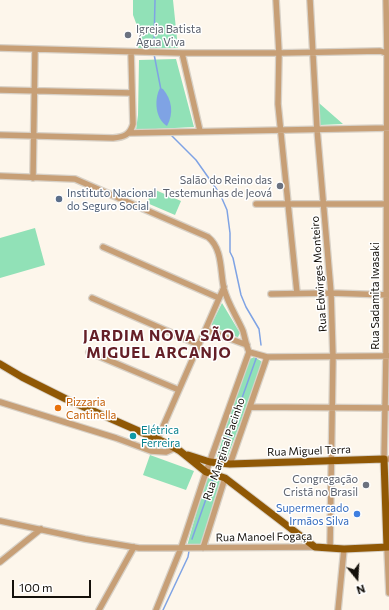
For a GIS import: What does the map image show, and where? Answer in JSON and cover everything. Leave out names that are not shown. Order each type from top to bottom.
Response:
[{"type":"main road","points":[[0,364],[66,399],[158,438],[178,450],[207,472],[223,478],[315,547]]},
{"type":"main road","name":"Rua Miguel Terra","points":[[178,450],[212,462],[228,464],[386,459]]},
{"type":"main road","name":"Rua Sadamita Iwasaki","points":[[386,459],[388,547]]},
{"type":"main road","name":"Rua Marginal Pacinho","points":[[223,478],[228,464]]},
{"type":"main road","name":"Rua Manoel Fogaça","points":[[315,547],[344,549],[388,547]]},
{"type":"street","points":[[276,0],[279,54],[278,104],[296,293]]},
{"type":"street","name":"Rua Edwirges Monteiro","points":[[310,0],[317,129],[331,293],[333,408],[330,548]]},
{"type":"street","name":"Rua Sadamita Iwasaki","points":[[386,0],[388,48],[386,459]]},
{"type":"street","points":[[0,48],[35,50],[279,54],[380,51],[388,48]]},
{"type":"street","points":[[34,178],[35,50]]},
{"type":"street","points":[[380,51],[388,54]]},
{"type":"street","points":[[0,135],[122,138],[127,135],[133,124],[131,52]]},
{"type":"street","points":[[182,53],[200,131]]},
{"type":"street","points":[[0,90],[132,93]]},
{"type":"street","points":[[130,132],[388,128]]},
{"type":"street","points":[[0,176],[68,178],[81,182],[208,237],[215,242],[223,273],[224,287],[229,302],[243,332],[246,345],[251,353],[264,356],[387,356]]},
{"type":"street","points":[[256,204],[387,204]]},
{"type":"street","points":[[103,247],[219,298]]},
{"type":"street","points":[[158,438],[224,287]]},
{"type":"street","points":[[271,294],[331,293],[387,295]]},
{"type":"street","points":[[92,298],[199,345]]},
{"type":"street","points":[[206,330],[246,345]]},
{"type":"street","points":[[89,352],[179,390]]},
{"type":"street","points":[[156,610],[183,548],[207,472],[212,462],[251,353]]},
{"type":"street","name":"Rua Marginal Pacinho","points":[[228,464],[250,407],[264,356]]},
{"type":"street","points":[[0,402],[116,438],[158,453],[178,450]]},
{"type":"street","points":[[250,407],[387,408]]},
{"type":"street","name":"Rua Marginal Pacinho","points":[[201,548],[223,478]]},
{"type":"street","name":"Rua Manoel Fogaça","points":[[0,521],[85,539],[137,548],[315,547]]},
{"type":"street","points":[[0,562],[41,529]]},
{"type":"street","name":"Rua Sadamita Iwasaki","points":[[388,547],[389,593]]},
{"type":"street","points":[[99,610],[137,548]]},
{"type":"street","points":[[338,610],[344,549]]},
{"type":"green space","points":[[133,0],[173,0],[178,48],[138,48],[139,31],[133,15]]},
{"type":"green space","points":[[176,59],[194,127],[136,130],[138,115],[139,60]]},
{"type":"green space","points":[[319,103],[343,124],[320,125]]},
{"type":"green space","points":[[153,189],[181,201],[175,215],[147,203]]},
{"type":"green space","points":[[35,228],[45,265],[0,278],[0,238]]},
{"type":"green space","points":[[222,303],[240,333],[238,337],[212,326]]},
{"type":"green space","points":[[254,357],[261,361],[262,365],[227,458],[217,457],[245,365],[248,360]]},
{"type":"green space","points":[[150,455],[194,471],[186,490],[143,475]]},
{"type":"green space","points":[[208,478],[220,481],[200,547],[187,546],[205,482]]},
{"type":"water","points":[[160,88],[166,93],[171,107],[171,116],[167,126],[160,119],[158,114],[156,103]]},
{"type":"waterway","points":[[154,44],[155,0]]},
{"type":"waterway","points":[[154,54],[161,90]]},
{"type":"waterway","points":[[170,134],[196,160],[220,194],[227,210],[230,233],[230,252],[233,258],[241,295],[259,329],[261,345]]},
{"type":"waterway","points":[[222,454],[257,356]]},
{"type":"waterway","points":[[192,539],[213,479]]},
{"type":"waterway","points":[[163,610],[188,557],[189,551]]},
{"type":"place","name":"Igreja Batista Água Viva","points":[[128,35]]},
{"type":"place","name":"Salão do Reino das Testemunhas de Jeová","points":[[280,186]]},
{"type":"place","name":"Instituto Nacional do Seguro Social","points":[[59,199]]},
{"type":"place","name":"Pizzaria Cantinella","points":[[58,408]]},
{"type":"place","name":"Elétrica Ferreira","points":[[133,436]]},
{"type":"place","name":"Congregação Cristã no Brasil","points":[[366,485]]},
{"type":"place","name":"Supermercado Irmãos Silva","points":[[357,514]]},
{"type":"district","name":"JARDIM NOVA SÃO MIGUEL ARCANJO","points":[[159,344]]}]
